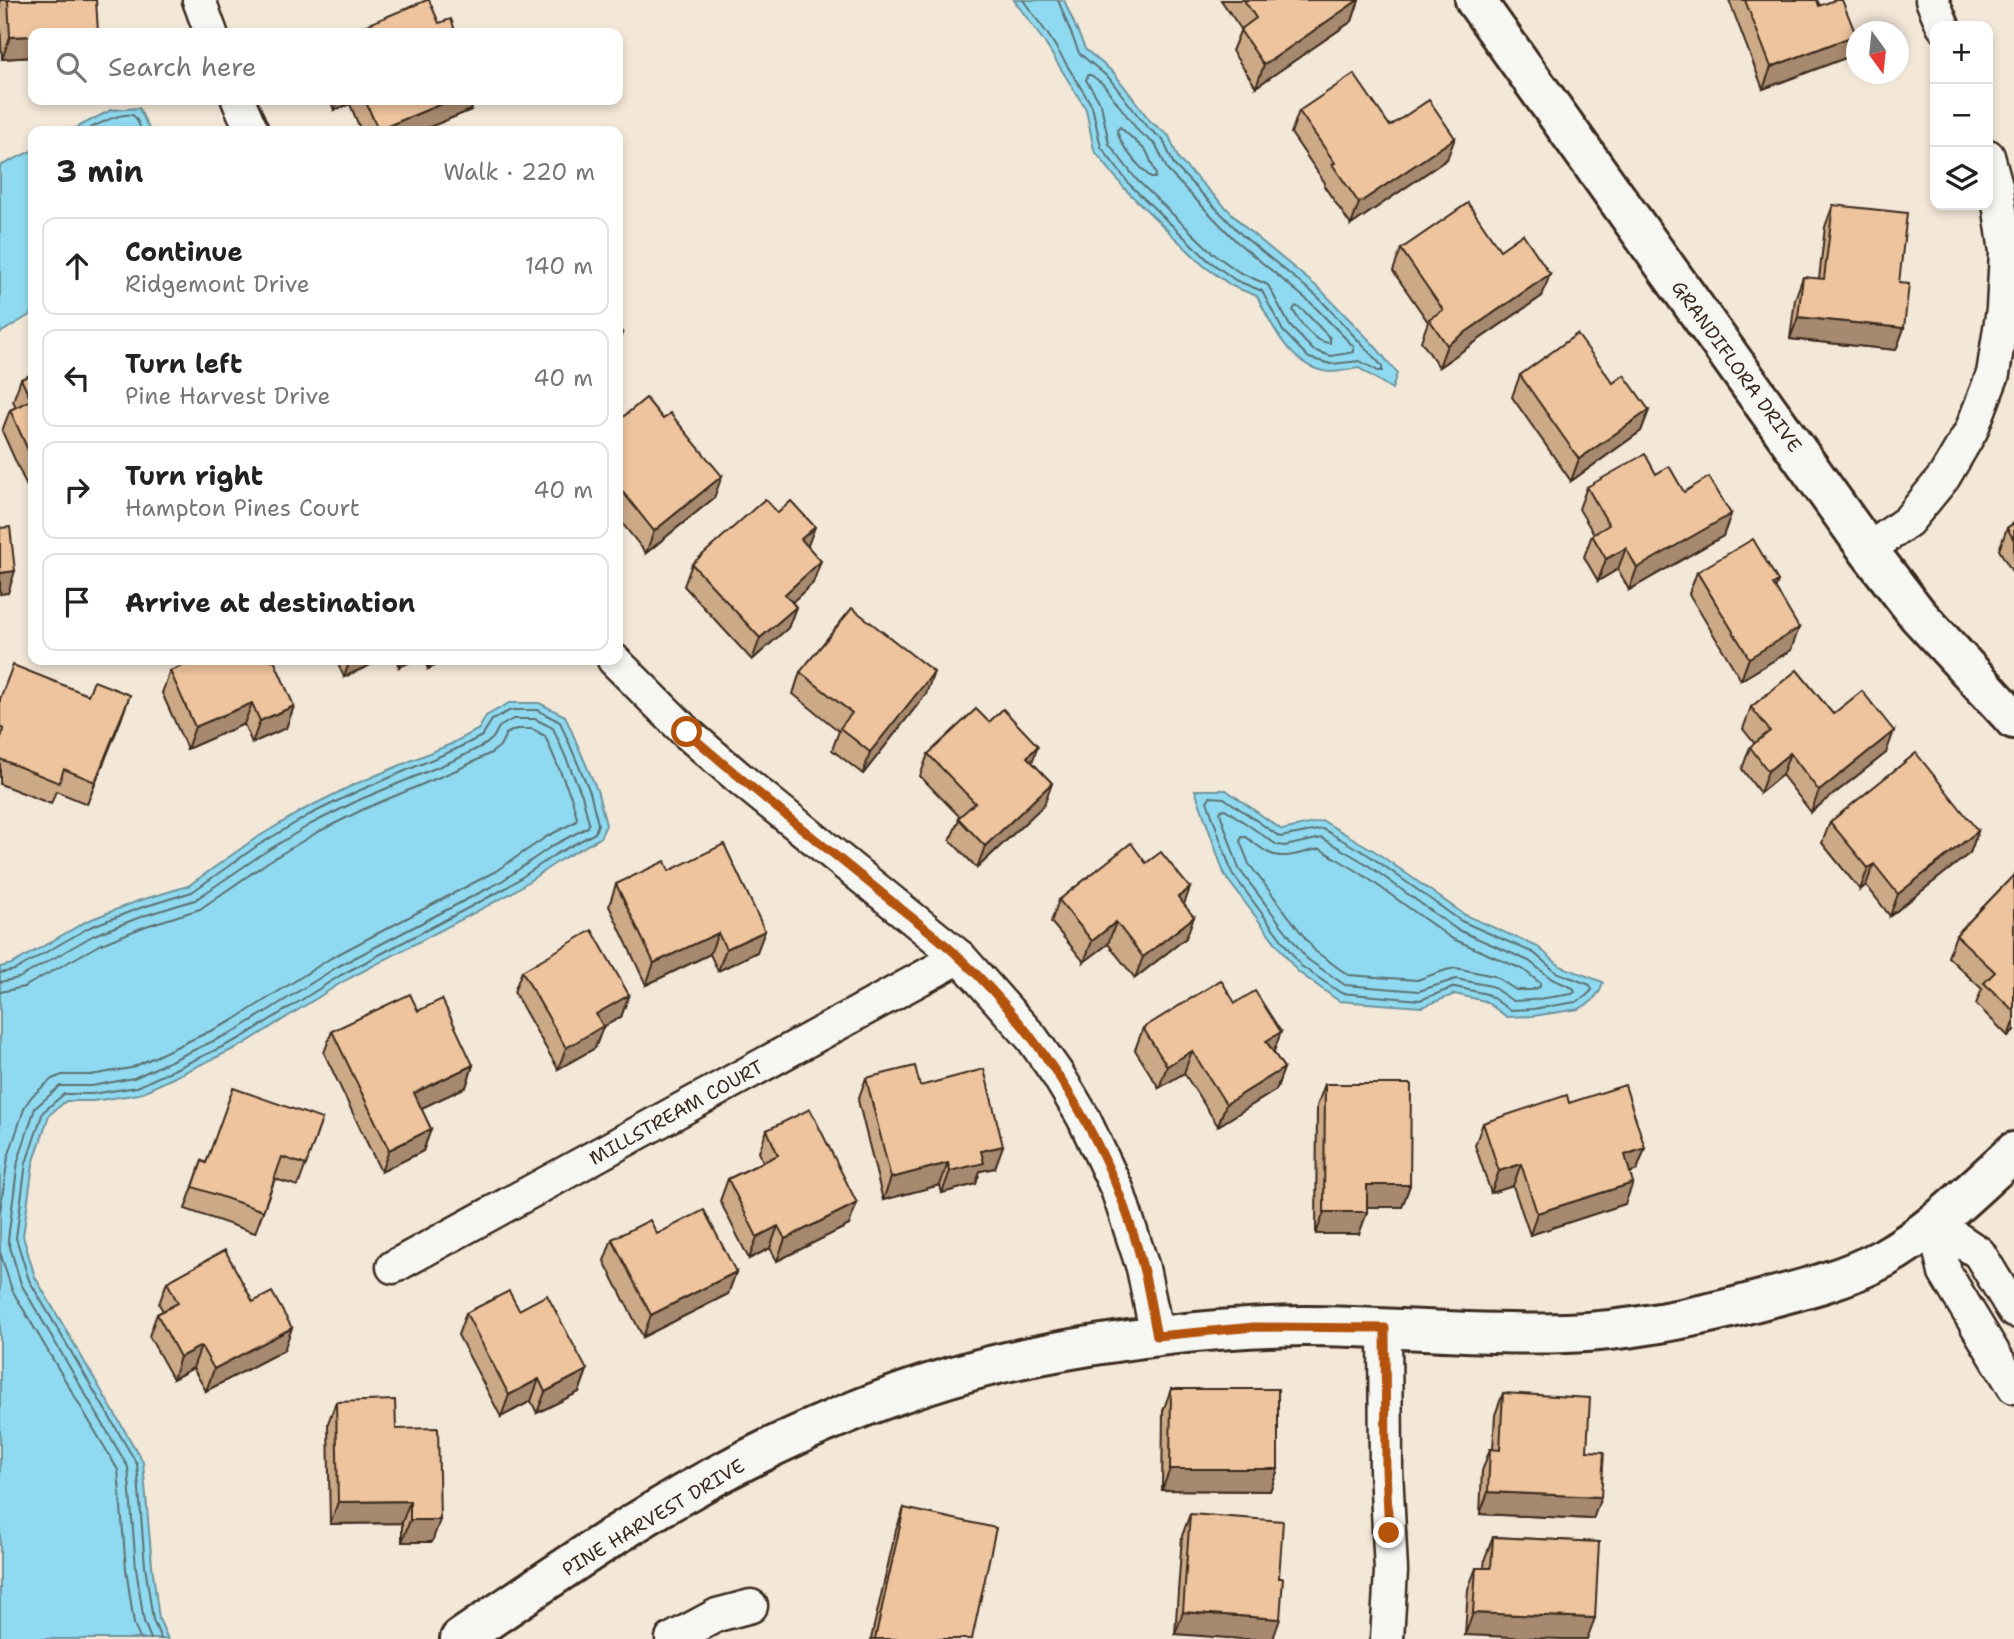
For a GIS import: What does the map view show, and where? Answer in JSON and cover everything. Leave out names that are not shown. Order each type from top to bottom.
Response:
[{"type":"street","points":[[199,0],[209,28]]},
{"type":"street","name":"GRANDIFLORA DRIVE","points":[[1475,0],[1868,550],[1918,615],[2014,719]]},
{"type":"street","points":[[1932,0],[1941,21]]},
{"type":"street","points":[[240,105],[250,126]]},
{"type":"street","points":[[1868,550],[1908,521],[1944,477],[1971,431],[1993,374],[2003,309],[2006,252],[1993,174]]},
{"type":"street","points":[[619,665],[687,732],[738,777],[960,957],[1032,1038],[1059,1075],[1083,1117],[1117,1189],[1143,1268],[1157,1336]]},
{"type":"street","name":"MILLSTREAM COURT","points":[[393,1268],[960,957]]},
{"type":"street","name":"PINE HARVEST DRIVE","points":[[460,1639],[650,1514],[708,1480],[804,1433],[909,1391],[1024,1358],[1157,1336],[1254,1327],[1569,1333],[1604,1331],[1681,1319],[1794,1292],[1861,1269],[1894,1252],[1934,1223],[2014,1152]]},
{"type":"street","points":[[1934,1223],[1979,1253],[2014,1311]]},
{"type":"street","points":[[1934,1223],[1945,1273],[2014,1387]]},
{"type":"street","points":[[1385,1328],[1386,1470],[1391,1571],[1388,1639]]},
{"type":"street","points":[[672,1639],[717,1615],[751,1606]]},
{"type":"water","points":[[1014,0],[1064,0],[1085,49],[1114,73],[1151,122],[1169,136],[1179,160],[1248,230],[1322,291],[1374,345],[1397,373],[1392,389],[1359,368],[1331,372],[1317,369],[1294,355],[1277,333],[1257,296],[1232,286],[1204,266],[1125,189],[1094,150],[1086,109],[1043,40]]},
{"type":"water","points":[[139,108],[148,126],[80,126],[111,110]]},
{"type":"water","points":[[28,152],[28,316],[0,333],[0,166]]},
{"type":"water","points":[[509,703],[539,703],[565,716],[597,790],[606,825],[600,838],[560,860],[510,894],[344,981],[244,1044],[139,1094],[93,1101],[66,1101],[49,1115],[33,1164],[23,1236],[35,1277],[143,1462],[159,1619],[168,1639],[0,1639],[0,967],[12,964],[87,921],[138,901],[188,886],[253,840],[303,810],[353,785],[451,744],[479,729],[486,716]]},
{"type":"water","points":[[1195,790],[1226,790],[1282,830],[1323,821],[1373,850],[1465,915],[1538,947],[1560,966],[1603,982],[1600,991],[1591,1002],[1579,1009],[1507,1017],[1485,1001],[1455,994],[1422,1007],[1339,1001],[1297,971],[1225,876]]},
{"type":"building","points":[[8,0],[96,0],[98,28],[28,28],[28,36],[10,37]]},
{"type":"building","points":[[429,0],[439,23],[451,19],[454,28],[359,28]]},
{"type":"building","points":[[1244,0],[1358,0],[1264,65],[1240,30],[1256,18]]},
{"type":"building","points":[[1745,0],[1817,0],[1819,6],[1842,0],[1850,21],[1846,21],[1846,39],[1771,67]]},
{"type":"building","points":[[1354,74],[1390,126],[1429,100],[1455,138],[1359,203],[1299,111]]},
{"type":"building","points":[[367,105],[439,105],[388,126],[376,126]]},
{"type":"building","points":[[1468,203],[1500,250],[1523,234],[1550,274],[1447,345],[1429,319],[1443,310],[1401,249]]},
{"type":"building","points":[[1833,205],[1907,213],[1899,283],[1909,284],[1904,328],[1798,317],[1803,277],[1824,279]]},
{"type":"building","points":[[1577,334],[1613,383],[1624,375],[1649,410],[1579,459],[1520,375]]},
{"type":"building","points":[[28,376],[28,394],[21,379]]},
{"type":"building","points":[[646,398],[663,419],[670,413],[722,476],[654,531],[623,492],[623,417]]},
{"type":"building","points":[[28,401],[28,450],[10,410]]},
{"type":"building","points":[[1645,454],[1656,474],[1669,466],[1684,492],[1709,477],[1731,514],[1637,568],[1626,548],[1606,559],[1592,535],[1609,525],[1587,487]]},
{"type":"building","points":[[765,499],[778,513],[791,501],[815,527],[801,539],[821,561],[785,594],[796,607],[760,638],[692,564]]},
{"type":"building","points":[[2014,523],[2014,540],[2007,528]]},
{"type":"building","points":[[10,527],[15,571],[0,573],[0,528]]},
{"type":"building","points":[[1753,539],[1778,581],[1773,584],[1799,628],[1749,658],[1697,572]]},
{"type":"building","points":[[852,608],[934,672],[870,752],[840,728],[852,713],[800,672]]},
{"type":"building","points":[[13,665],[88,695],[94,681],[130,695],[95,782],[64,769],[59,783],[0,759],[0,740],[4,729],[0,727],[0,699]]},
{"type":"building","points":[[184,665],[276,665],[294,706],[260,721],[252,703],[195,727],[170,671]]},
{"type":"building","points":[[1797,670],[1833,714],[1862,691],[1894,731],[1819,791],[1790,753],[1768,771],[1750,747],[1770,731],[1751,707]]},
{"type":"building","points":[[976,709],[989,722],[1003,709],[1038,746],[1027,757],[1052,783],[985,846],[958,818],[975,803],[928,754]]},
{"type":"building","points":[[1916,753],[1978,831],[1898,894],[1874,864],[1868,868],[1830,822]]},
{"type":"building","points":[[1131,843],[1146,863],[1161,852],[1190,888],[1178,897],[1194,917],[1143,957],[1116,922],[1092,941],[1059,900]]},
{"type":"building","points":[[724,844],[765,931],[726,949],[718,933],[654,963],[616,884],[665,861],[669,871]]},
{"type":"building","points":[[2014,875],[2014,1011],[1984,983],[1995,972],[1956,935]]},
{"type":"building","points":[[592,930],[629,995],[596,1014],[603,1026],[566,1048],[522,971]]},
{"type":"building","points":[[1221,980],[1235,1003],[1255,991],[1281,1032],[1266,1041],[1284,1068],[1226,1104],[1192,1051],[1167,1066],[1143,1028]]},
{"type":"building","points":[[410,994],[418,1011],[442,999],[473,1065],[414,1093],[431,1129],[389,1150],[332,1031]]},
{"type":"building","points":[[915,1066],[920,1086],[984,1069],[1003,1146],[981,1151],[984,1163],[950,1171],[948,1163],[891,1178],[866,1078]]},
{"type":"building","points":[[1325,1084],[1411,1084],[1410,1185],[1367,1185],[1367,1212],[1324,1212]]},
{"type":"building","points":[[1625,1085],[1645,1148],[1625,1155],[1633,1183],[1537,1213],[1521,1164],[1499,1171],[1483,1123],[1567,1095],[1569,1103]]},
{"type":"building","points":[[233,1088],[322,1119],[306,1165],[282,1157],[263,1211],[193,1187],[202,1161],[206,1163]]},
{"type":"building","points":[[810,1109],[857,1203],[785,1239],[778,1226],[757,1237],[728,1179],[778,1155],[767,1130]]},
{"type":"building","points":[[704,1210],[736,1272],[651,1315],[612,1239],[650,1220],[657,1234]]},
{"type":"building","points":[[225,1250],[253,1302],[272,1292],[292,1328],[214,1369],[201,1346],[180,1357],[157,1314],[178,1303],[167,1282]]},
{"type":"building","points":[[509,1291],[519,1310],[547,1295],[587,1370],[545,1392],[539,1379],[509,1395],[466,1313]]},
{"type":"building","points":[[1171,1389],[1278,1389],[1278,1469],[1170,1469]]},
{"type":"building","points":[[1503,1393],[1590,1398],[1587,1451],[1604,1452],[1601,1497],[1488,1492],[1490,1449],[1500,1450]]},
{"type":"building","points":[[395,1400],[396,1429],[438,1428],[440,1520],[410,1520],[410,1501],[338,1502],[336,1402]]},
{"type":"building","points":[[904,1508],[996,1528],[972,1639],[875,1639]]},
{"type":"building","points":[[1190,1514],[1283,1521],[1279,1578],[1283,1578],[1280,1619],[1183,1612]]},
{"type":"building","points":[[1493,1537],[1599,1542],[1595,1618],[1473,1613],[1476,1568],[1491,1568]]},
{"type":"route","points":[[687,732],[738,777],[960,957],[1032,1038],[1059,1075],[1083,1117],[1117,1189],[1143,1268],[1157,1336],[1254,1327],[1385,1328],[1389,1533]]}]
